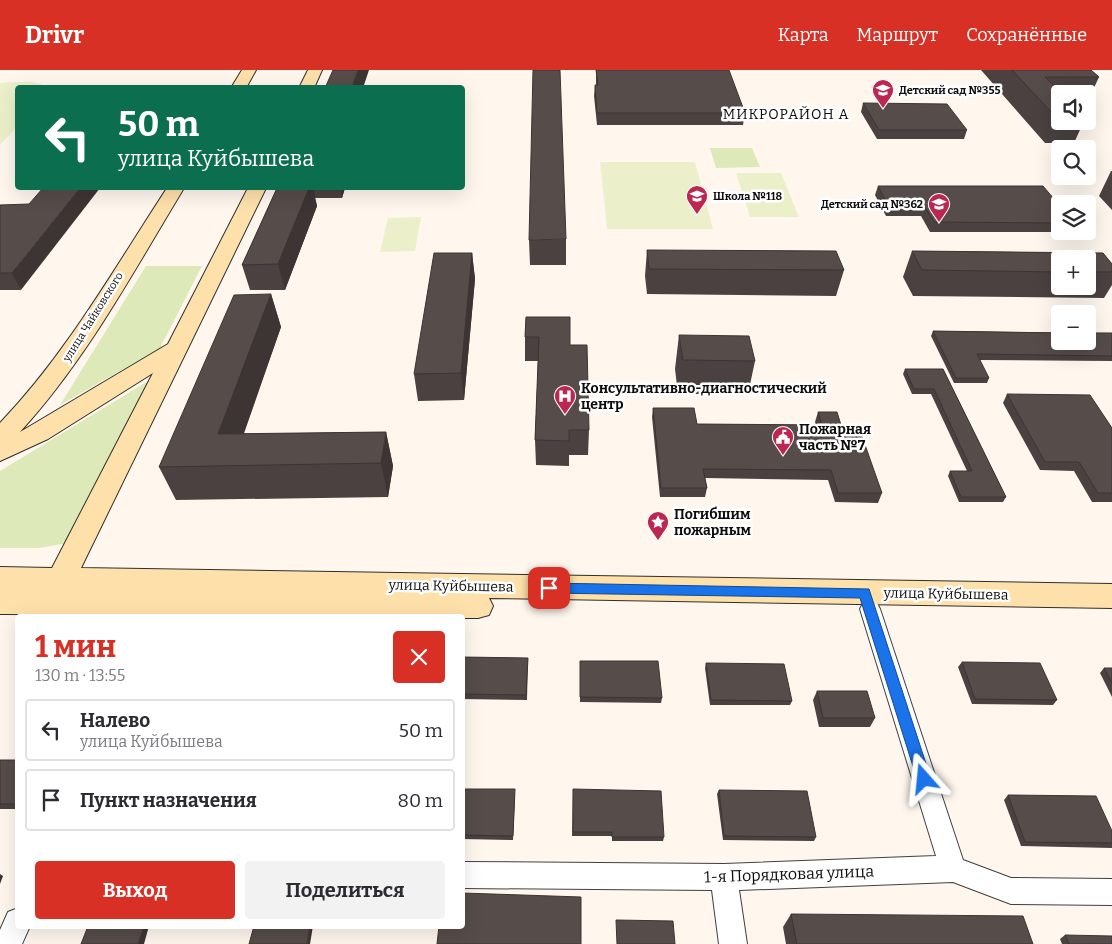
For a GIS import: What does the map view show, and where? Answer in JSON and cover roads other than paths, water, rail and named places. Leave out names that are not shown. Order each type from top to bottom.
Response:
[{"type":"main road","points":[[240,85],[249,70]]},
{"type":"main road","points":[[308,85],[315,70]]},
{"type":"main road","name":"улица Чайковского","points":[[0,438],[24,415],[50,384],[78,343],[174,190]]},
{"type":"main road","points":[[61,580],[256,190]]},
{"type":"main road","points":[[0,452],[39,433],[176,349]]},
{"type":"main road","name":"улица Куйбышева","points":[[0,579],[867,601],[1112,614]]},
{"type":"main road","name":"улица Куйбышева","points":[[0,602],[150,609],[867,601],[1112,596]]},
{"type":"street","points":[[867,601],[953,869]]},
{"type":"street","name":"1-я Порядковая улица","points":[[465,875],[724,877],[953,869],[1011,891],[1112,892]]},
{"type":"street","points":[[724,877],[733,944]]},
{"type":"street","points":[[8,944],[15,929]]},
{"type":"place","name":"Детский сад №355","points":[[883,109]]},
{"type":"place","name":"Школа №118","points":[[697,215]]},
{"type":"place","name":"Детский сад №362","points":[[939,223]]},
{"type":"place","name":"Консультативно-диагностический центр","points":[[565,415]]},
{"type":"place","name":"Пожарная часть №7","points":[[783,456]]},
{"type":"place","name":"Погибшим пожарным","points":[[658,541]]},
{"type":"district","name":"МИКРОРАЙОН А","points":[[786,114]]}]
